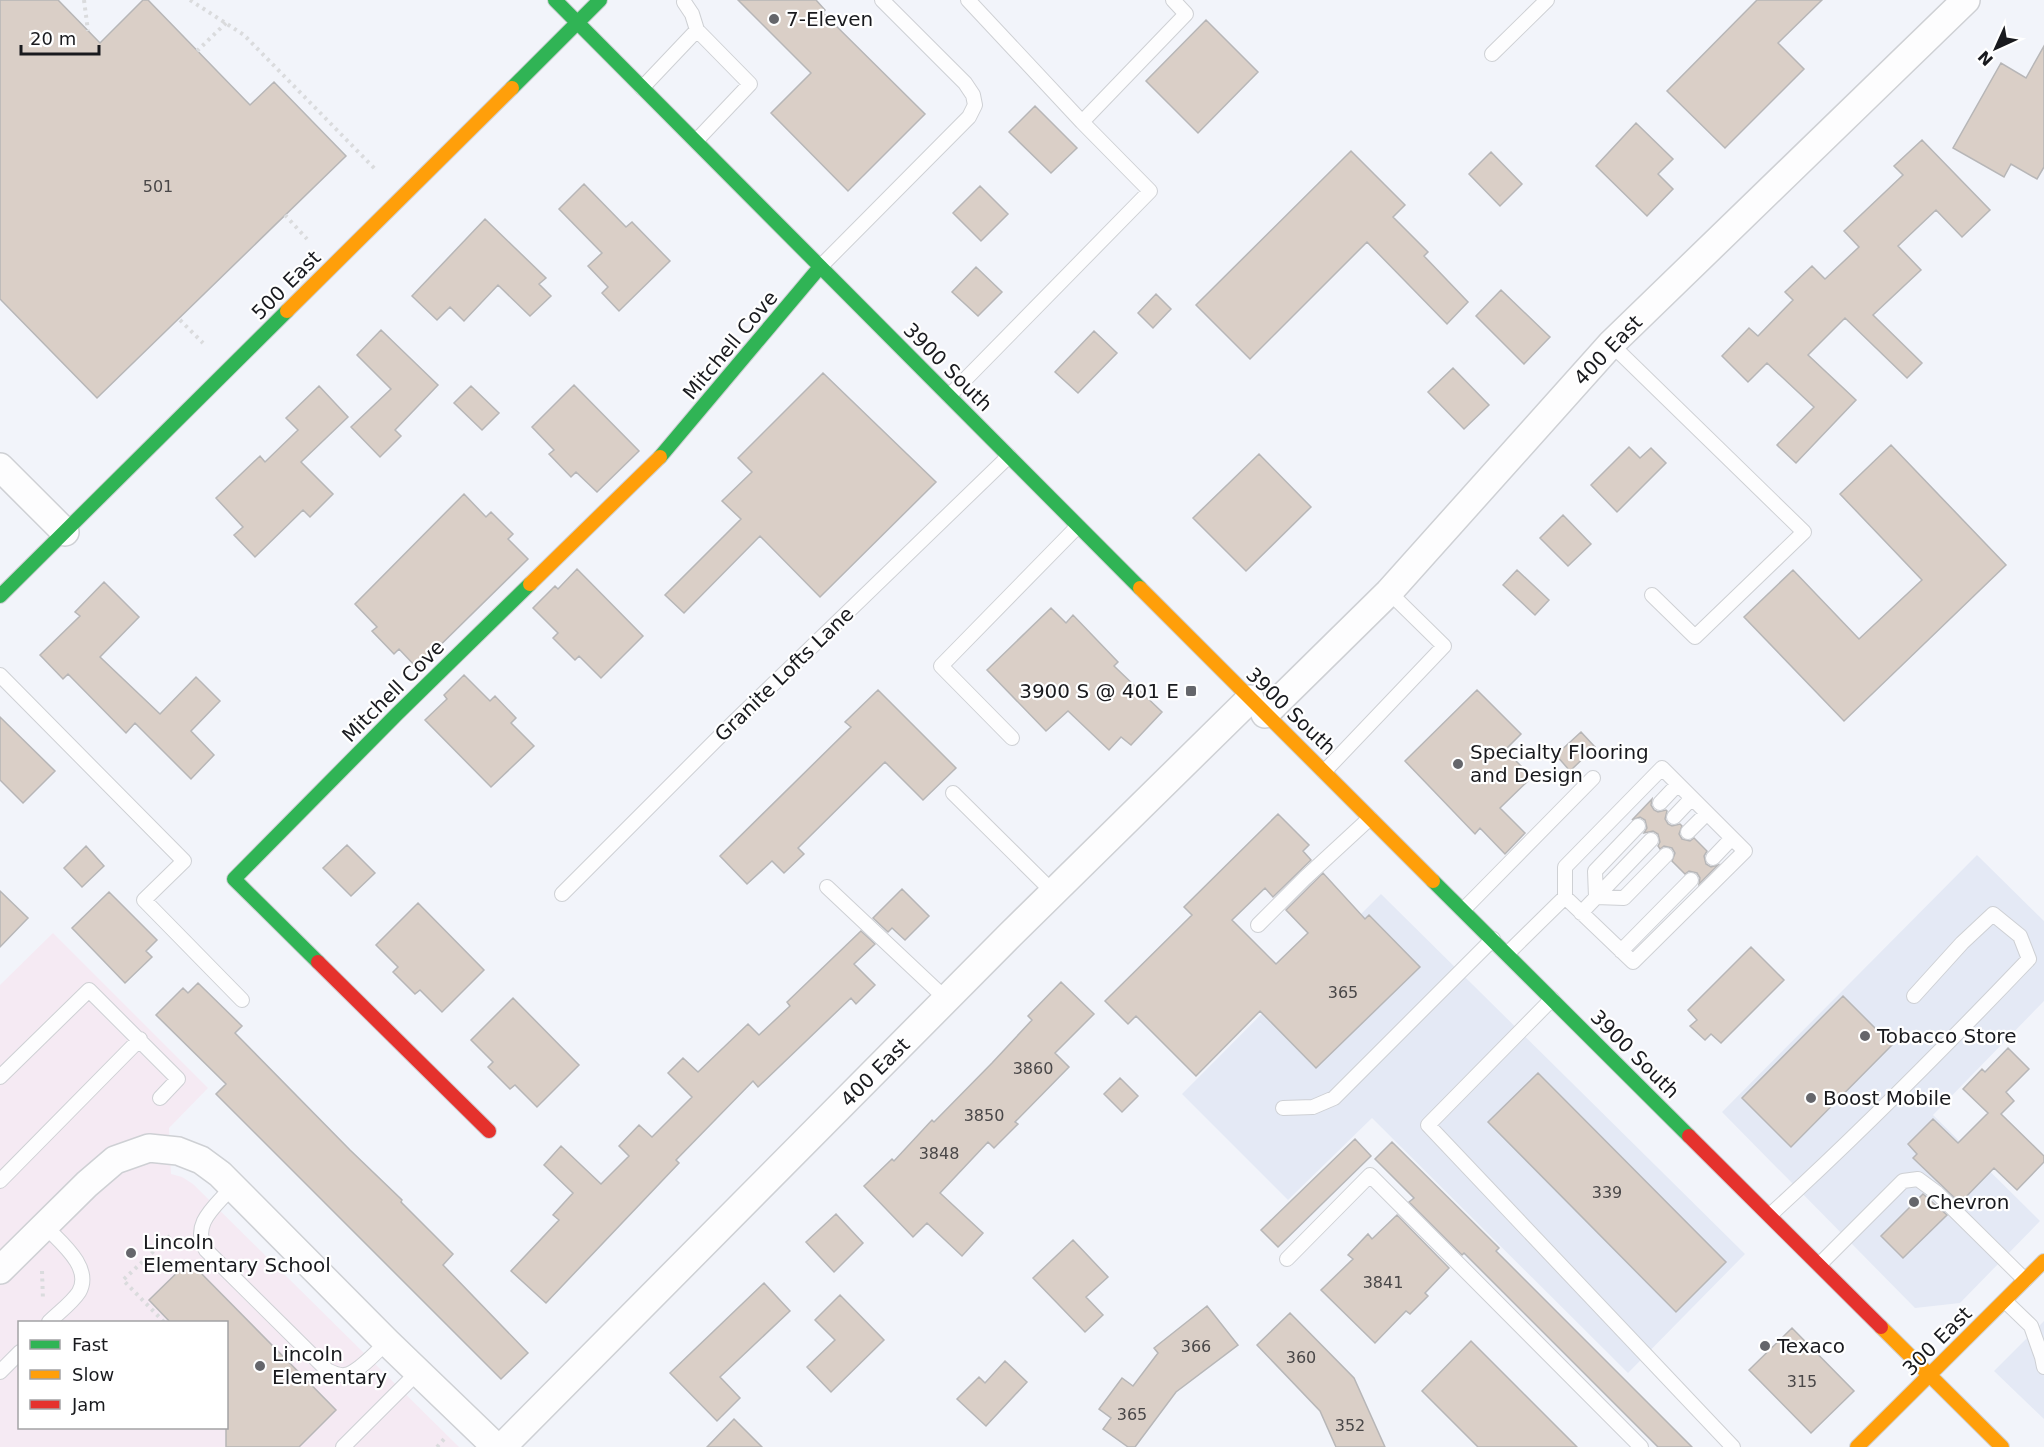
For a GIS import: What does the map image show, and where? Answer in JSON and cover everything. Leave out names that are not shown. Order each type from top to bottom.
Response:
[{"type":"street","name":"3900 South","points":[[555,0],[1258,707],[2002,1447]]},
{"type":"street","name":"500 East","points":[[0,596],[600,0]]},
{"type":"street","name":"400 East","points":[[502,1447],[1053,892],[1389,592],[1611,344],[1966,0]]},
{"type":"street","name":"Mitchell Cove","points":[[489,1131],[234,879],[397,714],[667,450],[820,267]]},
{"type":"street","points":[[0,467],[65,532]]},
{"type":"street","points":[[0,1270],[87,1184],[115,1160],[149,1148],[178,1151],[201,1160],[220,1174],[387,1342],[496,1447]]},
{"type":"street","name":"300 East","points":[[1857,1447],[2044,1261]]},
{"type":"lane","points":[[820,267],[969,117],[975,105],[973,95],[965,83],[882,0]]},
{"type":"lane","points":[[949,396],[1150,191],[968,0]]},
{"type":"lane","points":[[1082,122],[1186,14],[1173,0]]},
{"type":"lane","points":[[1492,54],[1547,0]]},
{"type":"lane","points":[[684,1],[692,14],[697,30],[750,84],[696,141]]},
{"type":"lane","points":[[642,88],[697,30]]},
{"type":"lane","points":[[1611,344],[1804,532],[1695,637],[1652,595]]},
{"type":"lane","name":"Granite Lofts Lane","points":[[562,894],[742,714],[1009,456]]},
{"type":"lane","points":[[1012,738],[941,666],[1078,526]]},
{"type":"lane","points":[[1324,772],[1444,646],[1389,592]]},
{"type":"lane","points":[[0,675],[184,861],[144,900],[242,1000]]},
{"type":"lane","points":[[1662,768],[1692,798],[1745,851],[1633,962],[1565,897],[1564,867],[1662,768]]},
{"type":"lane","points":[[1463,910],[1593,778]]},
{"type":"lane","points":[[1660,803],[1678,784]]},
{"type":"lane","points":[[953,793],[1053,892]]},
{"type":"lane","points":[[1674,818],[1692,798]]},
{"type":"lane","points":[[1688,832],[1707,813]]},
{"type":"lane","points":[[1258,925],[1370,818]]},
{"type":"lane","points":[[1596,897],[1595,871],[1638,826]]},
{"type":"lane","points":[[1713,858],[1732,838]]},
{"type":"lane","points":[[1581,913],[1651,840]]},
{"type":"lane","points":[[1596,897],[1624,898],[1666,855]]},
{"type":"lane","points":[[1621,951],[1691,880]]},
{"type":"lane","points":[[827,887],[946,999]]},
{"type":"lane","points":[[1508,954],[1565,897]]},
{"type":"lane","points":[[1770,1215],[1927,1066],[2029,959],[2020,936],[1993,914],[1962,943],[1914,996]]},
{"type":"lane","points":[[1283,1108],[1312,1107],[1334,1098],[1493,939]]},
{"type":"lane","points":[[0,1077],[89,990],[178,1079],[160,1098]]},
{"type":"lane","points":[[1552,999],[1428,1125],[1733,1447]]},
{"type":"lane","points":[[0,1181],[140,1039]]},
{"type":"lane","points":[[1287,1258],[1370,1175],[1641,1447]]},
{"type":"lane","points":[[1819,1265],[1903,1181],[1918,1179],[1937,1193],[2025,1280]]},
{"type":"lane","points":[[232,1187],[204,1221],[200,1232],[201,1241],[206,1250],[327,1370],[336,1375],[345,1376],[353,1372],[387,1342]]},
{"type":"lane","points":[[45,1226],[79,1264],[83,1279],[78,1292],[51,1321]]},
{"type":"lane","points":[[2005,1301],[2031,1326],[2044,1367]]},
{"type":"lane","points":[[0,1372],[18,1354]]},
{"type":"lane","points":[[343,1447],[418,1372]]},
{"type":"path","points":[[84,0],[88,31]]},
{"type":"path","points":[[190,0],[244,35],[376,170]]},
{"type":"path","points":[[197,51],[226,23]]},
{"type":"path","points":[[285,215],[307,239]]},
{"type":"path","points":[[180,320],[203,343]]},
{"type":"path","points":[[162,1321],[123,1280],[171,1235]]},
{"type":"path","points":[[42,1271],[44,1306]]},
{"type":"path","points":[[436,1447],[445,1438]]},
{"type":"shaded area","points":[[1977,855],[2044,921],[2044,1001],[1933,1115],[2040,1221],[1960,1303],[1915,1308],[1722,1112]]},
{"type":"shaded area","points":[[1381,894],[1745,1254],[1628,1373],[1372,1118],[1288,1200],[1182,1094]]},
{"type":"shaded area","name":"Lincoln Elementary School","points":[[53,933],[208,1088],[169,1128],[171,1174],[182,1177],[193,1184],[459,1447],[0,1447],[0,985]]},
{"type":"shaded area","points":[[2044,1321],[2044,1419],[1994,1371]]},
{"type":"building","points":[[0,0],[58,0],[100,43],[143,0],[148,0],[250,105],[274,82],[346,156],[97,398],[0,299]]},
{"type":"building","points":[[738,0],[816,0],[825,10],[823,13],[925,114],[848,191],[771,113],[811,73]]},
{"type":"building","points":[[1757,0],[1822,0],[1778,43],[1804,69],[1725,148],[1667,91]]},
{"type":"building","points":[[1206,20],[1258,72],[1198,133],[1146,81]]},
{"type":"building","points":[[2044,46],[2044,167],[2037,179],[2011,164],[2004,177],[1953,148],[2001,63],[2026,78]]},
{"type":"building","points":[[1035,106],[1077,148],[1051,173],[1009,132]]},
{"type":"building","points":[[1636,123],[1673,159],[1658,174],[1673,189],[1647,216],[1596,166]]},
{"type":"building","points":[[1922,140],[1990,210],[1962,237],[1936,210],[1898,246],[1921,270],[1873,315],[1922,363],[1907,378],[1845,318],[1808,355],[1856,400],[1796,463],[1777,445],[1814,407],[1767,363],[1748,382],[1722,356],[1749,328],[1758,336],[1793,300],[1785,292],[1812,266],[1825,279],[1859,247],[1844,231],[1903,175],[1894,166]]},
{"type":"building","points":[[1351,151],[1405,205],[1393,217],[1428,252],[1424,256],[1468,302],[1447,324],[1367,242],[1250,359],[1196,305]]},
{"type":"building","points":[[1491,152],[1522,184],[1500,206],[1469,174]]},
{"type":"building","points":[[584,184],[626,227],[632,222],[670,261],[619,311],[602,293],[608,287],[588,266],[602,253],[559,209]]},
{"type":"building","points":[[980,186],[1008,214],[981,241],[953,213]]},
{"type":"building","points":[[485,219],[546,278],[539,284],[551,296],[530,316],[498,285],[464,321],[450,307],[437,320],[412,296]]},
{"type":"building","points":[[976,267],[1002,292],[978,316],[952,292]]},
{"type":"building","points":[[1501,290],[1550,337],[1524,364],[1476,316]]},
{"type":"building","points":[[1156,294],[1171,309],[1153,328],[1138,313]]},
{"type":"building","points":[[381,330],[438,385],[395,430],[401,436],[380,457],[351,427],[391,389],[357,355]]},
{"type":"building","points":[[1094,331],[1117,353],[1078,393],[1055,372]]},
{"type":"building","points":[[1453,368],[1489,405],[1464,429],[1428,392]]},
{"type":"building","points":[[823,373],[936,482],[820,597],[760,536],[684,613],[665,595],[741,519],[722,501],[752,472],[738,458]]},
{"type":"building","points":[[574,385],[639,451],[597,492],[576,472],[571,477],[549,454],[554,450],[532,427]]},
{"type":"building","points":[[319,386],[348,417],[301,462],[333,494],[310,517],[303,510],[255,557],[234,535],[243,527],[216,498],[260,456],[265,462],[298,430],[286,418]]},
{"type":"building","points":[[471,386],[499,413],[482,430],[454,403]]},
{"type":"building","points":[[1891,445],[2006,565],[1844,721],[1744,617],[1793,570],[1859,639],[1922,580],[1840,494]]},
{"type":"building","points":[[1629,447],[1640,458],[1651,448],[1666,463],[1617,512],[1591,485]]},
{"type":"building","points":[[1259,454],[1311,507],[1246,571],[1193,518]]},
{"type":"building","points":[[464,494],[486,517],[491,512],[513,534],[508,539],[528,559],[417,668],[399,649],[394,654],[372,631],[377,627],[355,604]]},
{"type":"building","points":[[1563,515],[1591,544],[1568,566],[1540,538]]},
{"type":"building","points":[[577,569],[643,636],[601,678],[579,656],[575,660],[553,638],[558,633],[533,608],[555,586],[558,589]]},
{"type":"building","points":[[1517,570],[1549,600],[1535,615],[1503,585]]},
{"type":"building","points":[[104,582],[139,617],[100,657],[160,714],[196,677],[220,701],[191,731],[214,755],[191,779],[135,723],[126,733],[68,674],[63,679],[40,655],[80,616],[75,612]]},
{"type":"building","points":[[1051,608],[1066,623],[1073,615],[1118,662],[1114,666],[1162,712],[1131,745],[1121,737],[1109,750],[1068,711],[1046,731],[987,670]]},
{"type":"building","points":[[464,675],[490,701],[495,696],[516,718],[511,723],[534,746],[491,787],[425,720],[447,699],[444,695]]},
{"type":"building","points":[[878,690],[956,768],[923,800],[885,762],[798,848],[804,854],[784,873],[772,861],[747,884],[720,856],[851,727],[845,722]]},
{"type":"building","name":"Specialty Flooring and Design","points":[[1477,690],[1521,734],[1505,750],[1532,777],[1500,808],[1525,833],[1505,854],[1480,828],[1475,834],[1405,761]]},
{"type":"building","points":[[0,717],[55,771],[23,803],[0,780]]},
{"type":"building","points":[[1581,732],[1595,747],[1570,771],[1556,755]]},
{"type":"building","points":[[1652,799],[1651,805],[1654,810],[1667,811],[1665,819],[1668,824],[1682,826],[1679,834],[1682,839],[1690,841],[1694,838],[1707,851],[1704,856],[1706,864],[1711,867],[1718,865],[1699,884],[1700,878],[1697,873],[1689,871],[1685,874],[1672,861],[1675,853],[1672,848],[1664,846],[1660,849],[1658,834],[1653,831],[1644,833],[1647,828],[1645,820],[1640,817],[1632,820]]},
{"type":"building","points":[[1278,814],[1309,845],[1303,851],[1311,860],[1273,897],[1265,888],[1232,920],[1276,964],[1308,933],[1286,910],[1323,873],[1365,919],[1369,915],[1420,967],[1316,1068],[1260,1011],[1196,1076],[1136,1016],[1128,1024],[1105,1001],[1192,915],[1184,907]]},
{"type":"building","points":[[347,845],[375,873],[351,896],[323,868]]},
{"type":"building","points":[[86,846],[104,866],[82,887],[64,868]]},
{"type":"building","points":[[902,889],[929,916],[905,940],[892,928],[888,932],[873,918]]},
{"type":"building","points":[[0,891],[28,918],[0,947]]},
{"type":"building","points":[[109,892],[157,940],[146,951],[152,957],[125,983],[72,928]]},
{"type":"building","points":[[418,903],[484,970],[442,1012],[420,990],[415,994],[393,972],[398,967],[376,945]]},
{"type":"building","points":[[861,931],[875,944],[854,964],[875,985],[856,1004],[851,998],[758,1087],[753,1081],[676,1160],[679,1163],[546,1303],[511,1271],[559,1220],[553,1215],[573,1193],[544,1165],[561,1146],[601,1184],[629,1156],[619,1146],[639,1125],[652,1137],[692,1097],[668,1073],[683,1058],[698,1072],[748,1024],[759,1035],[790,1006],[787,1002]]},
{"type":"building","points":[[1751,947],[1784,980],[1721,1043],[1711,1034],[1705,1040],[1690,1026],[1697,1020],[1688,1010]]},
{"type":"building","points":[[1061,982],[1094,1014],[1055,1053],[1069,1067],[1015,1122],[1018,1124],[994,1148],[988,1142],[940,1193],[983,1233],[962,1256],[927,1223],[913,1237],[864,1186],[892,1159],[894,1161],[932,1120],[934,1122],[992,1063],[1032,1020],[1028,1016]]},
{"type":"building","points":[[198,983],[242,1026],[235,1033],[453,1254],[443,1265],[528,1353],[501,1379],[216,1094],[226,1084],[156,1015],[183,988],[188,993]]},
{"type":"building","points":[[1843,996],[1892,1045],[1791,1147],[1742,1098]]},
{"type":"building","points":[[513,998],[579,1065],[537,1107],[515,1085],[510,1089],[488,1067],[493,1062],[471,1040]]},
{"type":"building","points":[[2008,1048],[2029,1069],[2006,1092],[2014,1101],[2001,1114],[2044,1156],[2044,1162],[2017,1190],[1994,1168],[1960,1203],[1913,1158],[1917,1154],[1908,1144],[1933,1119],[1958,1143],[1988,1113],[1963,1089],[1982,1069],[1985,1072]]},
{"type":"building","points":[[1538,1073],[1726,1262],[1676,1312],[1488,1122]]},
{"type":"building","points":[[1120,1078],[1138,1096],[1122,1112],[1104,1094]]},
{"type":"building","points":[[1355,1139],[1371,1156],[1278,1247],[1261,1230]]},
{"type":"building","points":[[1392,1142],[1499,1248],[1496,1251],[1692,1447],[1658,1447],[1464,1253],[1462,1255],[1409,1202],[1414,1198],[1375,1159]]},
{"type":"building","points":[[1923,1194],[1947,1215],[1903,1258],[1881,1236]]},
{"type":"building","points":[[836,1214],[863,1243],[834,1272],[806,1242]]},
{"type":"building","points":[[1397,1215],[1449,1268],[1425,1293],[1428,1296],[1410,1314],[1406,1311],[1375,1343],[1321,1290],[1353,1259],[1348,1255],[1368,1234],[1372,1239]]},
{"type":"building","points":[[1073,1240],[1108,1277],[1086,1297],[1103,1315],[1085,1332],[1033,1278]]},
{"type":"building","name":"Lincoln Elementary","points":[[189,1261],[336,1410],[299,1447],[226,1447],[228,1321],[169,1321],[149,1300]]},
{"type":"building","points":[[764,1283],[790,1311],[720,1377],[740,1398],[717,1421],[670,1373]]},
{"type":"building","points":[[840,1295],[884,1340],[831,1392],[807,1367],[835,1340],[815,1320]]},
{"type":"building","points":[[1207,1306],[1238,1345],[1176,1392],[1135,1447],[1128,1447],[1103,1429],[1111,1418],[1099,1409],[1122,1378],[1133,1386],[1158,1353],[1154,1348]]},
{"type":"building","points":[[1290,1313],[1354,1378],[1385,1447],[1336,1447],[1320,1411],[1257,1345]]},
{"type":"building","points":[[1792,1328],[1854,1391],[1811,1433],[1749,1370]]},
{"type":"building","points":[[1471,1341],[1577,1447],[1478,1447],[1422,1391]]},
{"type":"building","points":[[1005,1361],[1027,1382],[986,1426],[957,1399],[979,1377],[985,1383]]},
{"type":"building","points":[[734,1419],[762,1447],[707,1447]]},
{"type":"traffic: fast","points":[[555,0],[1140,588]]},
{"type":"traffic: fast","points":[[512,88],[600,0]]},
{"type":"traffic: fast","points":[[660,457],[820,267]]},
{"type":"traffic: fast","points":[[0,596],[287,311]]},
{"type":"traffic: fast","points":[[318,962],[234,879],[397,714],[530,584]]},
{"type":"traffic: fast","points":[[1433,881],[1689,1136]]},
{"type":"traffic: slow","points":[[287,311],[512,88]]},
{"type":"traffic: slow","points":[[530,584],[660,457]]},
{"type":"traffic: slow","points":[[1140,588],[1433,881]]},
{"type":"traffic: slow","points":[[1857,1447],[2044,1261]]},
{"type":"traffic: slow","points":[[1881,1327],[2002,1447]]},
{"type":"traffic: jam","points":[[318,962],[489,1131]]},
{"type":"traffic: jam","points":[[1689,1136],[1881,1327]]},
{"type":"place","name":"7-Eleven","points":[[774,19]]},
{"type":"place","name":"3900 S @ 401 E","points":[[1191,691]]},
{"type":"place","name":"Specialty Flooring and Design","points":[[1458,764]]},
{"type":"place","name":"Tobacco Store","points":[[1865,1036]]},
{"type":"place","name":"Boost Mobile","points":[[1811,1098]]},
{"type":"place","name":"Chevron","points":[[1914,1202]]},
{"type":"place","name":"Lincoln Elementary School","points":[[131,1253]]},
{"type":"place","name":"Texaco","points":[[1765,1346]]},
{"type":"place","name":"Lincoln Elementary","points":[[260,1366]]}]
